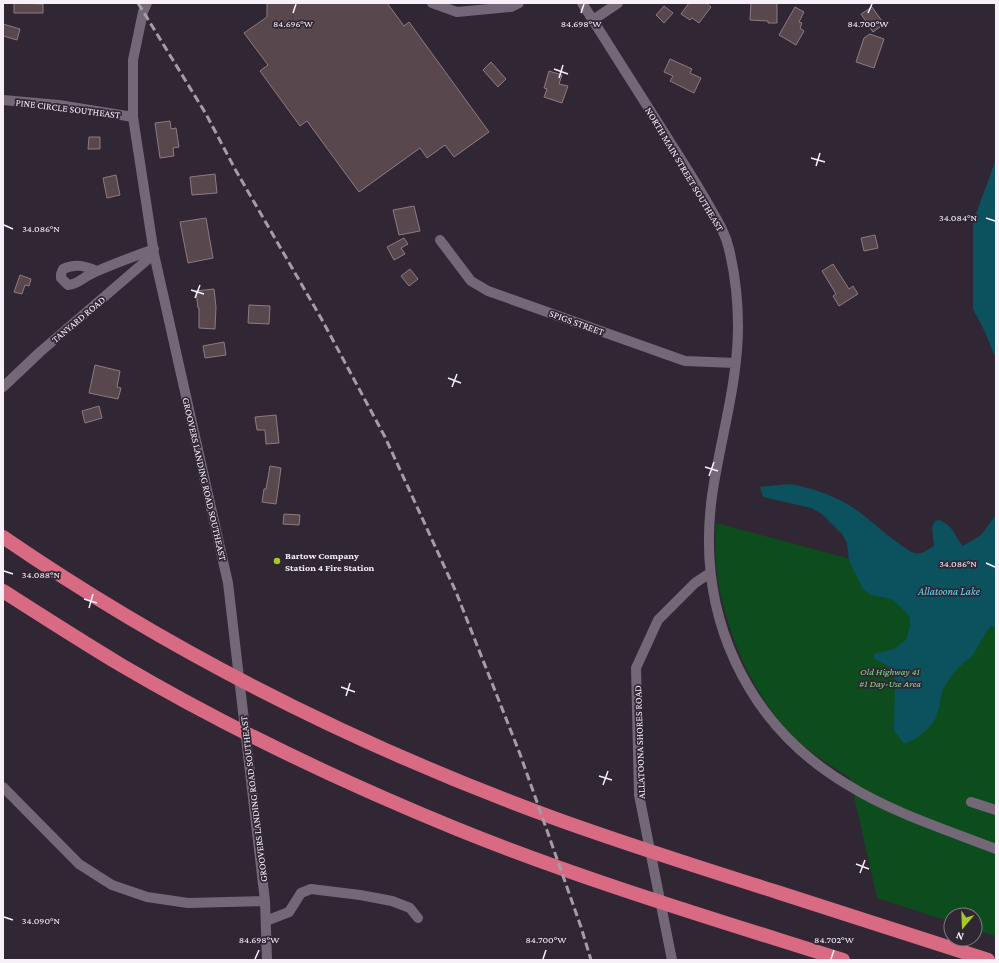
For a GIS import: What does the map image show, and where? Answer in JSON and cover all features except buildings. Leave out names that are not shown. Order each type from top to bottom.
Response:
[{"type":"highway","points":[[3,537],[143,626],[228,674],[424,767],[550,817],[620,841],[696,867],[988,960]]},
{"type":"highway","points":[[3,591],[77,638],[167,691],[313,765],[388,799],[458,829],[529,856],[843,960]]},
{"type":"street","name":"GROOVERS LANDING ROAD SOUTHEAST","points":[[147,3],[143,12],[133,60],[132,117],[154,252],[228,583],[265,901],[267,960]]},
{"type":"street","points":[[432,3],[457,12],[464,7],[511,7],[519,3]]},
{"type":"street","name":"NORTH MAIN STREET SOUTHEAST","points":[[582,3],[687,168],[724,232],[730,253],[737,304],[738,327],[735,363],[712,495],[708,544],[710,573],[720,622],[739,668],[767,715],[776,726],[799,749],[830,774],[866,796],[919,819],[996,849]]},
{"type":"street","points":[[593,20],[618,3]]},
{"type":"street","name":"PINE CIRCLE SOUTHEAST","points":[[3,100],[59,105],[132,117]]},
{"type":"street","name":"SPIGS STREET","points":[[440,240],[471,281],[488,291],[685,361],[735,363]]},
{"type":"street","points":[[97,271],[154,252]]},
{"type":"street","name":"TANYARD ROAD","points":[[3,387],[40,352],[154,252]]},
{"type":"street","name":"ALLATOONA SHORES ROAD","points":[[672,960],[639,795],[636,668],[658,620],[695,583],[710,573]]},
{"type":"street","points":[[3,787],[78,864],[112,885],[147,897],[188,903],[265,901]]},
{"type":"street","points":[[971,802],[996,810]]},
{"type":"street","points":[[266,921],[289,912],[301,893],[311,889],[360,895],[392,901],[410,908],[418,918]]},
{"type":"green space","name":"Old Highway 41 #1 Day-Use Area","points":[[716,523],[895,571],[996,582],[996,936],[983,932],[983,907],[943,907],[943,919],[877,898],[850,778],[800,743],[785,728],[759,691],[738,650],[730,628],[719,586],[715,539]]},
{"type":"water","points":[[996,159],[996,359],[985,332],[973,309],[973,222]]},
{"type":"water","name":"Allatoona Lake","points":[[790,484],[829,495],[847,504],[914,553],[924,552],[934,546],[932,527],[935,521],[940,520],[949,526],[963,546],[981,535],[996,515],[996,628],[991,626],[971,657],[955,671],[949,679],[943,690],[937,714],[930,726],[921,735],[904,744],[894,730],[894,676],[885,664],[874,659],[874,654],[894,649],[906,640],[910,626],[908,614],[894,601],[871,595],[863,589],[849,561],[847,543],[842,534],[822,514],[811,508],[763,497],[760,487]]},
{"type":"railway","points":[[138,3],[206,114],[235,169],[321,318],[385,437],[456,592],[520,754],[581,927],[591,960]]},
{"type":"place","name":"Bartow Company Station 4 Fire Station","points":[[277,561]]}]
